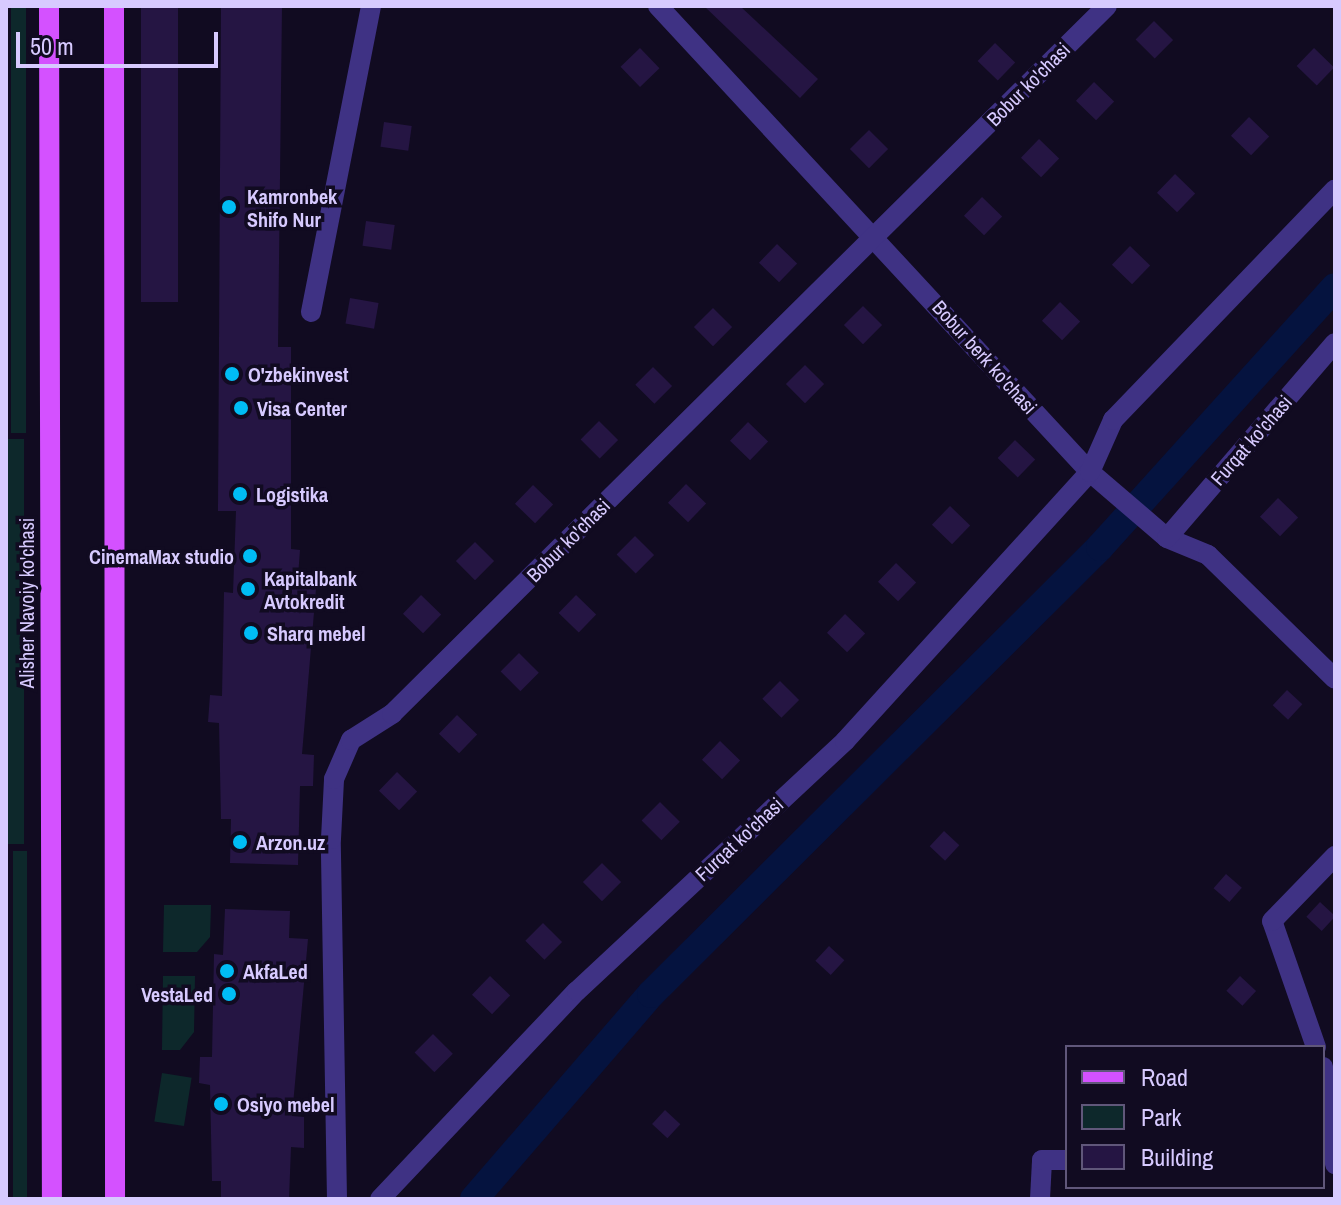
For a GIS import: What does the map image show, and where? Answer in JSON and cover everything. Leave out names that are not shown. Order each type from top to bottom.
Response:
[{"type":"main road","name":"Alisher Navoiy ko'chasi","points":[[49,6],[52,1199]]},
{"type":"main road","points":[[114,6],[115,1199]]},
{"type":"street","points":[[311,312],[371,6]]},
{"type":"street","name":"Bobur berk ko'chasi","points":[[658,6],[875,236],[1090,472],[1167,538],[1208,555],[1335,679]]},
{"type":"street","name":"Bobur ko'chasi","points":[[337,1199],[331,839],[334,779],[351,740],[392,714],[1107,6]]},
{"type":"street","name":"Furqat ko'chasi","points":[[380,1199],[577,991],[845,741],[1090,472],[1113,420],[1335,189]]},
{"type":"street","name":"Furqat ko'chasi","points":[[1167,538],[1335,343]]},
{"type":"street","points":[[1315,1045],[1272,921],[1335,856]]},
{"type":"street","points":[[1325,1082],[1335,1164]]},
{"type":"street","points":[[1040,1199],[1042,1160],[1065,1160]]},
{"type":"green space","points":[[11,6],[26,6],[26,433],[11,433]]},
{"type":"green space","points":[[8,439],[24,439],[24,844],[8,844]]},
{"type":"green space","points":[[13,851],[27,851],[27,1199],[13,1199]]},
{"type":"green space","points":[[164,905],[211,905],[210,937],[197,952],[163,952]]},
{"type":"green space","points":[[163,976],[195,976],[194,1032],[180,1050],[162,1050]]},
{"type":"green space","points":[[162,1073],[192,1078],[184,1126],[154,1121]]},
{"type":"building","points":[[141,6],[178,6],[178,302],[141,302]]},
{"type":"building","points":[[221,6],[282,6],[278,347],[291,347],[291,549],[300,550],[298,576],[317,577],[302,754],[314,755],[313,786],[300,786],[298,865],[230,863],[231,819],[221,819],[219,723],[208,722],[210,695],[222,696],[224,592],[233,593],[236,511],[218,511]]},
{"type":"building","points":[[704,6],[740,6],[818,79],[800,98]]},
{"type":"building","points":[[1154,21],[1173,40],[1155,58],[1136,39]]},
{"type":"building","points":[[995,43],[1015,62],[998,80],[978,61]]},
{"type":"building","points":[[640,48],[659,68],[640,87],[621,67]]},
{"type":"building","points":[[1314,48],[1334,67],[1317,85],[1297,66]]},
{"type":"building","points":[[1094,82],[1114,101],[1096,120],[1076,101]]},
{"type":"building","points":[[1249,117],[1269,136],[1251,155],[1231,136]]},
{"type":"building","points":[[384,122],[412,126],[408,151],[381,147]]},
{"type":"building","points":[[869,130],[888,149],[869,168],[850,149]]},
{"type":"building","points":[[1039,139],[1059,158],[1041,177],[1021,158]]},
{"type":"building","points":[[1175,174],[1195,193],[1177,212],[1157,193]]},
{"type":"building","points":[[982,197],[1002,216],[984,235],[964,216]]},
{"type":"building","points":[[366,221],[395,225],[391,250],[363,246]]},
{"type":"building","points":[[777,244],[797,263],[779,282],[759,263]]},
{"type":"building","points":[[1130,246],[1150,265],[1132,284],[1112,265]]},
{"type":"building","points":[[350,298],[379,303],[374,329],[345,324]]},
{"type":"building","points":[[1060,302],[1080,321],[1062,340],[1042,321]]},
{"type":"building","points":[[863,306],[882,325],[863,344],[844,325]]},
{"type":"building","points":[[713,308],[732,327],[713,346],[694,327]]},
{"type":"building","points":[[805,365],[824,384],[805,403],[786,384]]},
{"type":"building","points":[[653,367],[672,386],[654,404],[635,385]]},
{"type":"building","points":[[599,421],[618,440],[600,458],[581,439]]},
{"type":"building","points":[[748,422],[768,441],[750,460],[730,441]]},
{"type":"building","points":[[1015,440],[1035,459],[1018,477],[998,458]]},
{"type":"building","points":[[686,484],[706,503],[688,522],[668,503]]},
{"type":"building","points":[[533,485],[553,504],[535,523],[515,504]]},
{"type":"building","points":[[1278,498],[1298,517],[1280,536],[1260,517]]},
{"type":"building","points":[[950,506],[970,525],[952,544],[932,525]]},
{"type":"building","points":[[635,536],[654,555],[636,573],[617,554]]},
{"type":"building","points":[[475,542],[494,561],[475,580],[456,561]]},
{"type":"building","points":[[896,563],[916,582],[898,601],[878,582]]},
{"type":"building","points":[[421,595],[441,614],[423,633],[403,614]]},
{"type":"building","points":[[576,595],[596,614],[579,632],[559,613]]},
{"type":"building","points":[[845,614],[865,633],[847,652],[827,633]]},
{"type":"building","points":[[519,653],[539,673],[520,691],[501,671]]},
{"type":"building","points":[[780,681],[799,700],[781,718],[762,699]]},
{"type":"building","points":[[1287,690],[1302,704],[1288,720],[1273,705]]},
{"type":"building","points":[[457,715],[477,734],[459,753],[439,734]]},
{"type":"building","points":[[720,741],[740,760],[722,779],[702,760]]},
{"type":"building","points":[[397,772],[417,791],[399,810],[379,791]]},
{"type":"building","points":[[660,802],[680,822],[661,840],[642,820]]},
{"type":"building","points":[[944,831],[959,845],[945,861],[930,846]]},
{"type":"building","points":[[602,863],[621,882],[602,901],[583,882]]},
{"type":"building","points":[[1226,874],[1242,888],[1229,902],[1214,888]]},
{"type":"building","points":[[1320,902],[1335,916],[1322,931],[1306,917]]},
{"type":"building","points":[[225,909],[290,911],[289,938],[308,939],[292,1116],[304,1117],[304,1148],[291,1147],[289,1199],[221,1199],[221,1181],[212,1181],[210,1085],[199,1083],[200,1057],[212,1057],[214,954],[223,955]]},
{"type":"building","points":[[543,923],[562,942],[544,960],[525,941]]},
{"type":"building","points":[[829,946],[844,960],[831,975],[815,961]]},
{"type":"building","points":[[490,976],[510,995],[492,1014],[472,995]]},
{"type":"building","points":[[1240,976],[1256,991],[1242,1006],[1226,991]]},
{"type":"building","points":[[433,1034],[453,1054],[434,1072],[415,1052]]},
{"type":"building","points":[[665,1110],[680,1124],[667,1138],[652,1124]]},
{"type":"waterway","points":[[474,1199],[651,994],[1100,547],[1335,287]]},
{"type":"place","name":"Kamronbek Shifo Nur","points":[[229,207]]},
{"type":"place","name":"O'zbekinvest","points":[[232,374]]},
{"type":"place","name":"Visa Center","points":[[241,408]]},
{"type":"place","name":"Logistika","points":[[240,494]]},
{"type":"place","name":"CinemaMax studio","points":[[250,556]]},
{"type":"place","name":"Kapitalbank Avtokredit","points":[[248,589]]},
{"type":"place","name":"Sharq mebel","points":[[251,633]]},
{"type":"place","name":"Arzon.uz","points":[[240,842]]},
{"type":"place","name":"AkfaLed","points":[[227,971]]},
{"type":"place","name":"VestaLed","points":[[229,994]]},
{"type":"place","name":"Osiyo mebel","points":[[221,1104]]}]
